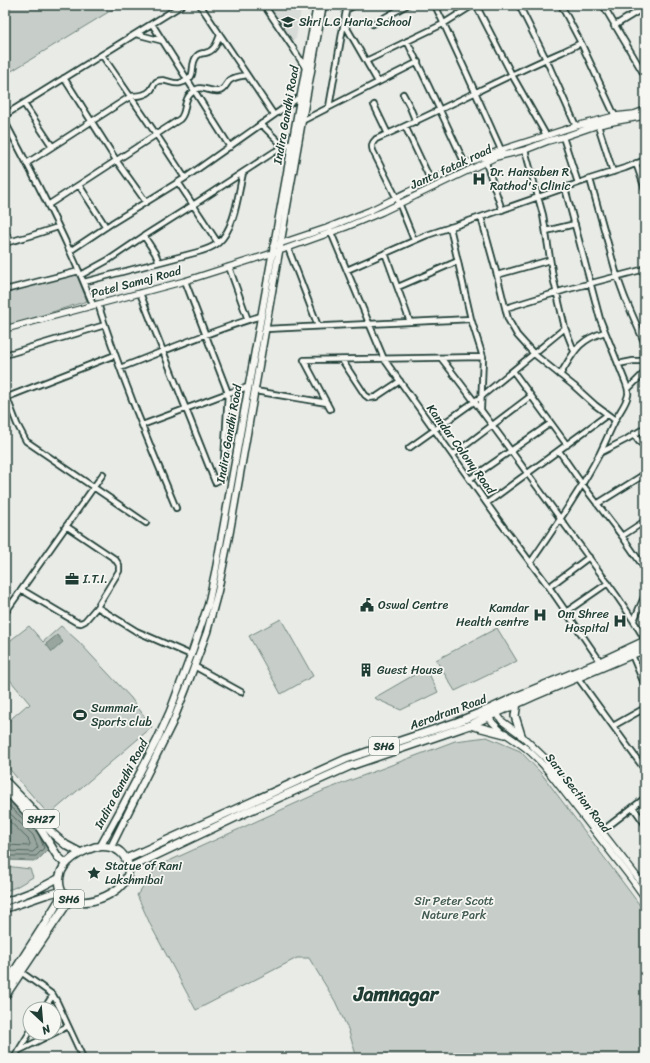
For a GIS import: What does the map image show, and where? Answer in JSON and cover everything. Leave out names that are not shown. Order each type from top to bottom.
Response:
[{"type":"main road","name":"Indira Gandhi Road","points":[[100,846],[157,740],[170,711],[210,598],[273,246],[308,92],[309,70],[317,5]]},
{"type":"main road","name":"Indira Gandhi Road","points":[[111,847],[172,724],[206,632],[218,591],[281,244],[301,96],[309,70],[323,5]]},
{"type":"main road","points":[[301,96],[308,92]]},
{"type":"main road","name":"Aerodram Road","points":[[126,859],[346,759],[456,722],[487,714],[578,678],[645,641]]},
{"type":"main road","name":"Aerodram Road","points":[[494,711],[532,690],[602,664],[632,655],[645,649]]},
{"type":"main road","points":[[517,703],[515,716],[521,735]]},
{"type":"main road","name":"Aerodram Road","points":[[129,868],[243,814],[350,766],[470,725],[487,714]]},
{"type":"main road","points":[[470,725],[505,734]]},
{"type":"main road","name":"SH27","points":[[5,781],[24,800],[53,834],[81,853]]},
{"type":"main road","name":"SH27","points":[[5,789],[36,822],[58,857],[66,864]]},
{"type":"main road","name":"SH6","points":[[111,847],[100,846],[83,851],[66,864],[58,878],[62,892],[70,899],[77,902],[96,900],[104,897],[121,886],[128,877],[129,868]]},
{"type":"main road","points":[[111,847],[118,850],[126,859],[129,868]]},
{"type":"main road","points":[[5,902],[36,890],[58,878]]},
{"type":"main road","points":[[5,909],[46,895],[62,892]]},
{"type":"main road","name":"SH6","points":[[5,986],[41,931],[62,892]]},
{"type":"main road","name":"SH6","points":[[5,996],[70,899]]},
{"type":"street","points":[[5,115],[182,5]]},
{"type":"street","points":[[200,5],[274,115]]},
{"type":"street","points":[[264,5],[309,70]]},
{"type":"street","points":[[329,107],[347,7],[355,5]]},
{"type":"street","points":[[373,24],[407,5]]},
{"type":"street","points":[[435,5],[502,152],[546,135],[576,126],[597,123],[615,116],[634,114],[645,115]]},
{"type":"street","points":[[366,61],[443,24],[473,5]]},
{"type":"street","points":[[476,5],[512,75],[546,135]]},
{"type":"street","points":[[519,5],[546,59],[576,126]]},
{"type":"street","points":[[561,5],[581,42],[615,116]]},
{"type":"street","points":[[603,5],[614,26],[645,76]]},
{"type":"street","points":[[614,26],[645,7]]},
{"type":"street","points":[[344,22],[378,82]]},
{"type":"street","points":[[152,24],[230,147]]},
{"type":"street","points":[[136,34],[163,41]]},
{"type":"street","points":[[27,163],[131,96],[149,92],[156,82],[164,80],[179,84],[188,80],[192,76],[198,55],[212,51],[215,48],[220,35]]},
{"type":"street","points":[[407,41],[465,164]]},
{"type":"street","points":[[414,240],[372,147],[372,142],[581,42]]},
{"type":"street","points":[[102,55],[131,96],[184,178]]},
{"type":"street","points":[[302,121],[418,62]]},
{"type":"street","points":[[48,205],[183,116],[188,97],[194,90],[200,87],[214,91],[221,91],[232,79],[248,75]]},
{"type":"street","points":[[64,78],[116,160],[146,202]]},
{"type":"street","points":[[403,94],[416,122]]},
{"type":"street","points":[[70,251],[184,178],[301,96]]},
{"type":"street","points":[[24,104],[52,146]]},
{"type":"street","points":[[374,105],[388,134]]},
{"type":"street","name":"Janta fatak road","points":[[272,254],[331,230],[382,212],[397,201],[502,152],[525,150],[597,123],[617,121],[645,115]]},
{"type":"street","points":[[5,122],[48,205],[105,325],[142,426],[176,508]]},
{"type":"street","points":[[597,123],[613,172]]},
{"type":"street","points":[[261,124],[284,146]]},
{"type":"street","points":[[406,126],[431,181]]},
{"type":"street","points":[[563,137],[578,183]]},
{"type":"street","points":[[5,290],[80,273],[110,259],[284,146],[296,141]]},
{"type":"street","points":[[525,150],[543,215],[553,277],[565,328],[574,351]]},
{"type":"street","points":[[397,201],[431,181],[465,164],[485,159],[502,210]]},
{"type":"street","points":[[347,270],[414,240],[645,160]]},
{"type":"street","points":[[636,163],[645,189]]},
{"type":"street","points":[[84,282],[208,249],[218,243],[232,222],[243,173]]},
{"type":"street","points":[[590,179],[617,276],[645,344]]},
{"type":"street","points":[[178,182],[218,243]]},
{"type":"street","points":[[78,185],[106,227]]},
{"type":"street","points":[[531,562],[560,519],[600,453],[626,400],[628,389],[600,319],[565,188]]},
{"type":"street","points":[[481,217],[508,319],[517,335],[534,354],[615,420]]},
{"type":"street","points":[[546,231],[575,224]]},
{"type":"street","points":[[5,232],[8,242],[58,227]]},
{"type":"street","points":[[450,227],[471,318],[483,357],[481,410]]},
{"type":"street","points":[[273,246],[331,230]]},
{"type":"street","name":"Kamdar Colony Road","points":[[331,230],[384,359],[488,503],[507,532],[549,587],[602,664]]},
{"type":"street","points":[[144,236],[159,262]]},
{"type":"street","points":[[288,248],[318,326]]},
{"type":"street","points":[[385,253],[410,322]]},
{"type":"street","name":"Patel Samaj Road","points":[[5,330],[228,268],[272,254]]},
{"type":"street","points":[[497,275],[550,260]]},
{"type":"street","points":[[398,287],[458,261]]},
{"type":"street","points":[[228,268],[248,320]]},
{"type":"street","points":[[506,308],[557,292],[645,269]]},
{"type":"street","points":[[140,293],[215,482],[223,478],[228,393],[185,280]]},
{"type":"street","points":[[120,368],[205,335],[261,316]]},
{"type":"street","points":[[266,329],[471,318]]},
{"type":"street","points":[[5,355],[105,325]]},
{"type":"street","points":[[409,448],[482,396],[565,328]]},
{"type":"street","points":[[560,375],[574,351],[590,337],[605,332]]},
{"type":"street","points":[[115,354],[6,398],[26,441],[146,523]]},
{"type":"street","points":[[330,409],[304,360],[483,357]]},
{"type":"street","points":[[441,358],[608,582],[634,620],[645,641]]},
{"type":"street","points":[[342,360],[365,395],[369,398],[376,397],[400,381]]},
{"type":"street","points":[[618,364],[633,361],[645,361]]},
{"type":"street","points":[[513,371],[567,445]]},
{"type":"street","points":[[628,389],[645,372]]},
{"type":"street","points":[[142,426],[228,393],[248,387]]},
{"type":"street","points":[[255,391],[327,403]]},
{"type":"street","points":[[453,455],[531,396]]},
{"type":"street","points":[[488,503],[607,415]]},
{"type":"street","points":[[470,480],[551,423]]},
{"type":"street","points":[[600,453],[645,428]]},
{"type":"street","points":[[634,434],[641,444],[645,444]]},
{"type":"street","points":[[559,451],[645,569]]},
{"type":"street","points":[[5,614],[102,474]]},
{"type":"street","points":[[597,504],[645,474]]},
{"type":"street","points":[[622,536],[645,521]]},
{"type":"street","points":[[22,590],[76,622],[81,623],[85,621],[97,607],[119,571],[119,565],[115,559],[66,526]]},
{"type":"street","points":[[549,587],[589,557]]},
{"type":"street","points":[[566,612],[608,582]]},
{"type":"street","points":[[634,620],[645,595]]},
{"type":"street","points":[[97,607],[136,631],[191,655]]},
{"type":"street","points":[[632,655],[645,686]]},
{"type":"street","points":[[194,666],[241,692]]},
{"type":"street","points":[[578,678],[645,770]]},
{"type":"street","points":[[613,726],[645,708]]},
{"type":"street","name":"Saru Section Road","points":[[494,711],[509,727],[521,735],[544,757],[645,887]]},
{"type":"street","name":"Saru Section Road","points":[[487,714],[493,724],[532,753],[544,766],[645,898]]},
{"type":"street","points":[[602,830],[645,798]]},
{"type":"street","points":[[633,807],[645,824]]},
{"type":"street","points":[[21,972],[53,995],[83,1058]]},
{"type":"street","points":[[49,1001],[53,995]]},
{"type":"street","points":[[18,1051],[68,1026]]},
{"type":"street","points":[[14,1058],[24,1041]]},
{"type":"shaded area","name":"Shri L.G Haria School","points":[[267,5],[302,5],[296,39],[288,43]]},
{"type":"green space","points":[[5,5],[120,5],[5,75]]},
{"type":"green space","points":[[76,273],[87,301],[5,327],[5,293]]},
{"type":"green space","points":[[281,619],[313,676],[281,694],[249,636]]},
{"type":"green space","name":"Summair Sports club","points":[[29,626],[43,642],[61,626],[78,641],[131,698],[152,727],[49,815],[5,764],[5,724],[30,704],[5,674],[5,646]]},
{"type":"green space","points":[[497,628],[517,661],[455,691],[436,660]]},
{"type":"green space","points":[[426,668],[438,692],[401,710],[374,698]]},
{"type":"green space","name":"Sir Peter Scott Nature Park","points":[[487,737],[520,751],[541,773],[645,912],[645,1058],[357,1058],[348,1029],[335,1001],[309,958],[297,958],[196,1010],[151,926],[137,895],[158,866],[325,790],[455,741]]},
{"type":"green space","points":[[5,866],[30,869],[33,877],[16,887],[5,891]]},
{"type":"water","points":[[57,635],[63,642],[52,652],[46,644]]},
{"type":"water","points":[[5,798],[41,830],[49,849],[37,861],[5,860]]},
{"type":"place","name":"Shri L.G Haria School","points":[[288,22]]},
{"type":"place","name":"Dr. Hansaben R Rathod's Clinic","points":[[479,179]]},
{"type":"place","name":"I.T.I.","points":[[72,579]]},
{"type":"place","name":"Oswal Centre","points":[[367,605]]},
{"type":"place","name":"Kamdar Health centre","points":[[540,615]]},
{"type":"place","name":"Om Shree Hospital","points":[[620,621]]},
{"type":"place","name":"Guest House","points":[[366,670]]},
{"type":"place","name":"Summair Sports club","points":[[80,715]]},
{"type":"place","name":"Statue of Rani Lakshmibai","points":[[94,873]]},
{"type":"district","name":"Jamnagar","points":[[396,994]]}]
